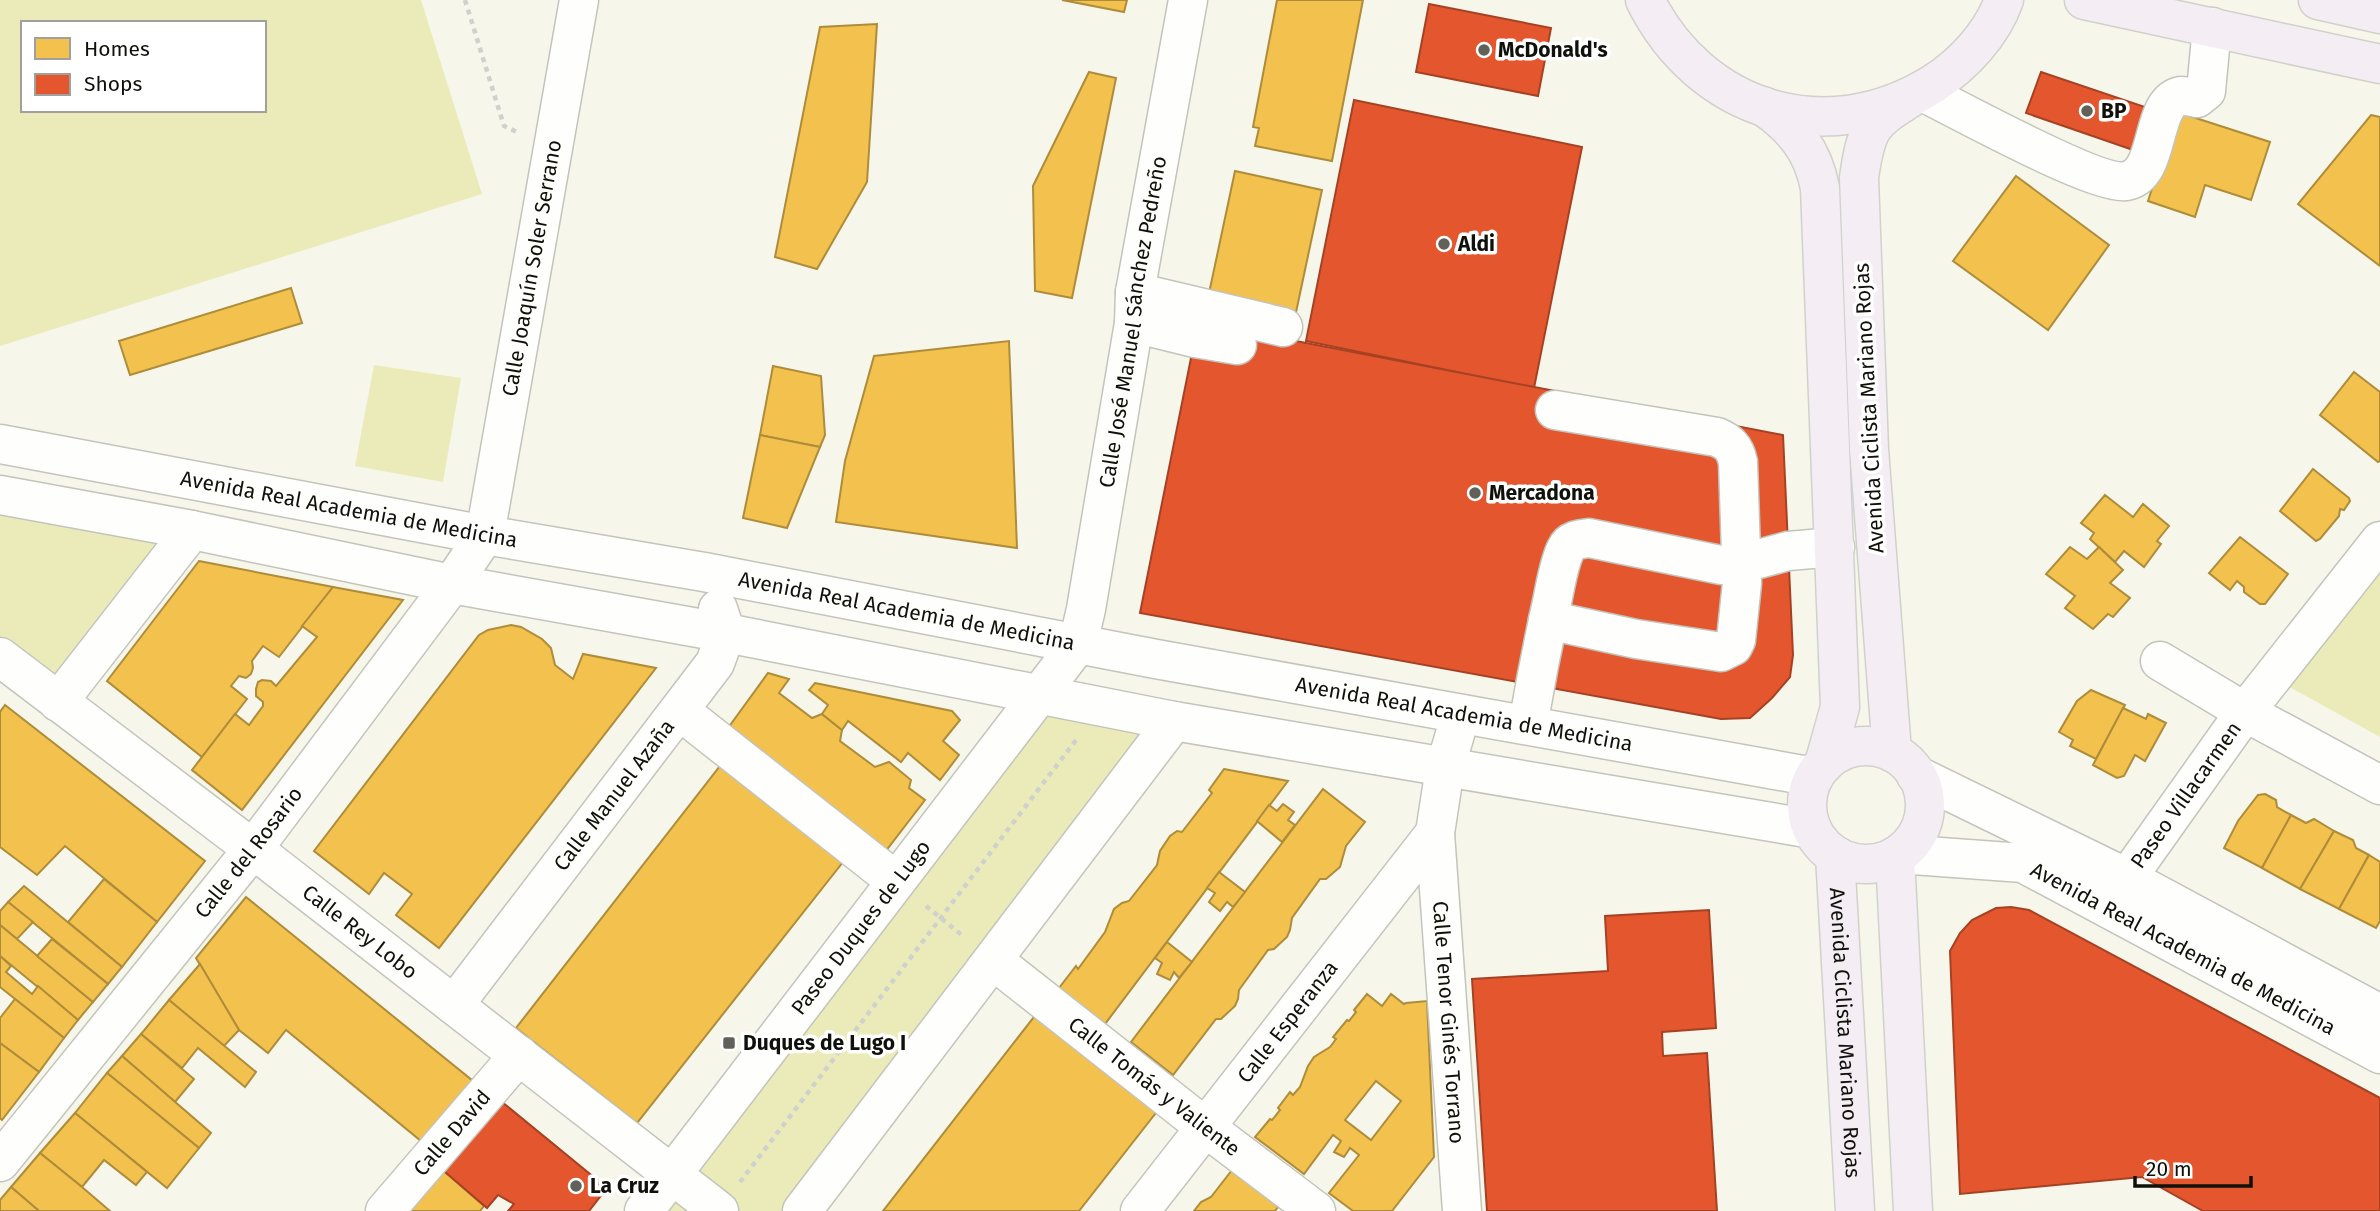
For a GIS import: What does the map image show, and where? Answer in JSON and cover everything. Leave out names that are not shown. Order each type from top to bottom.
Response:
[{"type":"main road","points":[[1648,7],[1673,46],[1719,87],[1763,106],[1805,116],[1836,117],[1865,113],[1897,104],[1945,76],[1966,57],[2000,12],[2004,0]]},
{"type":"main road","points":[[2084,0],[2380,65]]},
{"type":"main road","points":[[2318,0],[2380,15]]},
{"type":"main road","name":"Avenida Ciclista Mariano Rojas","points":[[1904,764],[1869,449],[1859,178],[1865,141],[1870,130],[1877,121],[1921,91]]},
{"type":"main road","name":"Avenida Ciclista Mariano Rojas","points":[[1763,106],[1789,125],[1799,138],[1817,171],[1820,188],[1840,708],[1819,770]]},
{"type":"main road","points":[[1856,747],[1875,747],[1904,764],[1922,789],[1925,803],[1924,818],[1911,844],[1880,863],[1865,864],[1849,862],[1823,842],[1807,811],[1808,793],[1819,770],[1839,753],[1856,747]]},
{"type":"main road","name":"Avenida Ciclista Mariano Rojas","points":[[1823,842],[1855,1211]]},
{"type":"main road","points":[[1897,855],[1913,1211]]},
{"type":"street","name":"Calle Joaquín Soler Serrano","points":[[485,535],[579,0]]},
{"type":"street","name":"Calle José Manuel Sánchez Pedreño","points":[[1077,645],[1086,609],[1188,0]]},
{"type":"street","points":[[1921,91],[2055,158],[2108,179],[2125,181],[2137,176],[2145,167],[2164,112],[2171,102],[2181,96],[2197,98],[2206,91],[2213,27]]},
{"type":"street","points":[[1135,307],[1283,327]]},
{"type":"street","points":[[1135,307],[1195,338],[1237,345]]},
{"type":"street","points":[[1548,620],[1636,639],[1727,651],[1737,640],[1742,583],[1738,462],[1736,453],[1727,442],[1717,437],[1555,410]]},
{"type":"street","name":"Avenida Real Academia de Medicina","points":[[0,444],[1461,714],[1819,770]]},
{"type":"street","points":[[0,495],[192,530],[452,584],[726,633],[1174,721],[1445,768],[1823,842]]},
{"type":"street","points":[[58,702],[192,530]]},
{"type":"street","name":"Calle del Rosario","points":[[0,1162],[253,849],[452,584],[485,535]]},
{"type":"street","points":[[1528,726],[1548,620],[1565,550],[1571,543],[1589,538],[1721,565],[1740,564],[1788,551],[1835,547]]},
{"type":"street","name":"Paseo Villacarmen","points":[[2096,902],[2127,878],[2245,712],[2380,541]]},
{"type":"street","points":[[704,572],[726,633]]},
{"type":"street","name":"Calle Manuel Azaña","points":[[454,1005],[680,711],[715,663],[726,633]]},
{"type":"street","name":"Paseo Duques de Lugo","points":[[644,1211],[1077,645]]},
{"type":"street","name":"Calle Rey Lobo","points":[[0,657],[253,849],[718,1211]]},
{"type":"street","points":[[1156,659],[1174,721]]},
{"type":"street","name":"Paseo Villacarmen","points":[[2160,661],[2245,712],[2380,785]]},
{"type":"street","points":[[680,711],[896,881]]},
{"type":"street","points":[[1434,833],[1445,768],[1461,714]]},
{"type":"street","points":[[803,1211],[1174,721]]},
{"type":"street","name":"Avenida Real Academia de Medicina","points":[[1904,764],[2127,878],[2380,1014]]},
{"type":"street","name":"Calle Esperanza","points":[[1140,1211],[1434,833]]},
{"type":"street","name":"Calle Tenor Ginés Torrano","points":[[1434,833],[1459,1208]]},
{"type":"street","name":"Avenida Real Academia de Medicina","points":[[1897,855],[2023,863],[2380,1054]]},
{"type":"street","name":"Calle Tomás y Valiente","points":[[993,960],[1316,1211]]},
{"type":"street","name":"Calle David","points":[[386,1211],[519,1055]]},
{"type":"path","points":[[465,0],[504,126],[552,150]]},
{"type":"path","points":[[718,1211],[1102,706]]},
{"type":"path","points":[[896,881],[993,960]]},
{"type":"green space","points":[[0,0],[421,0],[482,194],[0,346]]},
{"type":"green space","points":[[374,365],[461,378],[443,482],[355,466]]},
{"type":"green space","points":[[0,495],[192,530],[58,702],[0,657]]},
{"type":"green space","points":[[2380,570],[2380,737],[2286,685]]},
{"type":"green space","points":[[1040,694],[1174,721],[802,1211],[644,1211]]},
{"type":"building: Homes","points":[[1062,0],[1127,0],[1124,12]]},
{"type":"building: Homes","points":[[1277,0],[1363,0],[1332,161],[1255,146],[1259,128],[1253,127]]},
{"type":"building: Homes","points":[[877,24],[867,182],[817,269],[775,257],[820,27]]},
{"type":"building: Homes","points":[[1089,72],[1116,78],[1072,298],[1035,291],[1033,186]]},
{"type":"building: Homes","points":[[2177,112],[2270,142],[2251,200],[2205,185],[2195,217],[2148,201]]},
{"type":"building: Homes","points":[[2371,115],[2380,117],[2380,266],[2298,204]]},
{"type":"building: Homes","points":[[1235,171],[1322,190],[1295,317],[1208,298]]},
{"type":"building: Homes","points":[[2016,176],[2109,245],[2048,330],[1953,261]]},
{"type":"building: Homes","points":[[291,288],[302,323],[130,375],[119,341]]},
{"type":"building: Homes","points":[[1009,341],[1017,548],[836,522],[845,461],[874,356]]},
{"type":"building: Homes","points":[[773,366],[821,376],[825,435],[820,447],[760,435]]},
{"type":"building: Homes","points":[[2354,372],[2380,392],[2378,462],[2320,415]]},
{"type":"building: Homes","points":[[760,435],[820,447],[787,528],[743,518]]},
{"type":"building: Homes","points":[[2313,469],[2350,501],[2344,510],[2340,509],[2339,516],[2316,541],[2280,511]]},
{"type":"building: Homes","points":[[2105,495],[2133,517],[2143,504],[2169,526],[2157,541],[2161,544],[2144,567],[2124,551],[2115,562],[2090,539],[2094,533],[2081,523]]},
{"type":"building: Homes","points":[[2240,537],[2288,574],[2265,604],[2260,604],[2244,592],[2244,587],[2237,581],[2230,590],[2209,573]]},
{"type":"building: Homes","points":[[2070,547],[2087,559],[2099,547],[2123,570],[2110,583],[2130,598],[2113,617],[2108,614],[2093,629],[2065,608],[2075,596],[2046,574]]},
{"type":"building: Homes","points":[[199,561],[333,587],[279,657],[263,646],[252,661],[251,674],[246,678],[239,676],[231,686],[247,699],[202,757],[107,681]]},
{"type":"building: Homes","points":[[333,587],[403,600],[242,810],[192,770],[235,714],[249,725],[263,706],[263,702],[256,696],[258,682],[271,681],[276,686],[317,637],[302,626]]},
{"type":"building: Homes","points":[[511,625],[521,627],[542,639],[551,648],[555,665],[573,679],[583,654],[656,668],[439,948],[396,915],[412,894],[384,873],[369,894],[314,851],[479,635]]},
{"type":"building: Homes","points":[[768,673],[789,679],[779,693],[812,718],[822,714],[842,730],[840,741],[875,767],[889,762],[911,780],[909,788],[925,800],[885,852],[728,728]]},
{"type":"building: Homes","points":[[815,683],[952,711],[960,720],[943,741],[959,755],[940,780],[908,753],[901,762],[848,721],[842,730],[822,714],[828,705],[809,690]]},
{"type":"building: Homes","points":[[2091,690],[2125,705],[2096,759],[2070,746],[2073,740],[2059,732],[2077,701]]},
{"type":"building: Homes","points":[[5,705],[205,861],[157,922],[65,846],[37,875],[0,847],[0,712]]},
{"type":"building: Homes","points":[[2123,708],[2146,719],[2148,714],[2166,723],[2145,761],[2135,755],[2124,776],[2117,778],[2093,765]]},
{"type":"building: Homes","points":[[720,766],[843,862],[637,1123],[516,1028]]},
{"type":"building: Homes","points":[[1224,769],[1288,781],[1105,1024],[1059,988],[1076,966],[1078,969],[1105,932],[1114,909],[1129,901],[1157,865],[1160,851],[1170,836],[1177,831],[1182,832],[1212,793],[1209,790]]},
{"type":"building: Homes","points":[[1323,789],[1365,822],[1346,846],[1340,867],[1326,879],[1320,879],[1292,918],[1287,937],[1274,949],[1268,950],[1239,990],[1235,1006],[1221,1019],[1216,1019],[1173,1075],[1131,1042]]},
{"type":"building: Homes","points":[[2265,794],[2276,800],[2277,807],[2291,815],[2262,868],[2224,848],[2238,821],[2258,795]]},
{"type":"building: Homes","points":[[1283,804],[1294,812],[1288,820],[1295,825],[1282,842],[1257,821],[1269,805],[1277,811]]},
{"type":"building: Homes","points":[[2291,815],[2306,823],[2314,819],[2334,831],[2300,889],[2262,868]]},
{"type":"building: Homes","points":[[2334,831],[2353,840],[2356,848],[2369,855],[2339,909],[2300,889]]},
{"type":"building: Homes","points":[[2369,855],[2380,862],[2380,921],[2376,928],[2339,909]]},
{"type":"building: Homes","points":[[1219,872],[1245,892],[1233,907],[1227,902],[1220,911],[1209,902],[1215,893],[1207,888]]},
{"type":"building: Homes","points":[[104,879],[157,922],[122,967],[68,922]]},
{"type":"building: Homes","points":[[24,886],[122,967],[108,984],[8,902]]},
{"type":"building: Homes","points":[[246,897],[473,1081],[421,1141],[286,1030],[268,1053],[239,1030],[196,958]]},
{"type":"building: Homes","points":[[8,902],[33,922],[17,939],[0,925],[0,911]]},
{"type":"building: Homes","points":[[0,925],[93,1002],[78,1020],[0,956]]},
{"type":"building: Homes","points":[[52,939],[108,984],[93,1002],[37,956]]},
{"type":"building: Homes","points":[[1167,942],[1192,962],[1179,978],[1174,972],[1170,980],[1157,974],[1162,963],[1155,958]]},
{"type":"building: Homes","points":[[0,956],[11,966],[6,972],[32,994],[38,986],[78,1020],[64,1038],[0,987]]},
{"type":"building: Homes","points":[[200,964],[239,1030],[224,1046],[169,1000]]},
{"type":"building: Homes","points":[[1367,994],[1382,1006],[1391,994],[1404,1004],[1427,1001],[1434,1157],[1392,1211],[1353,1211],[1329,1193],[1359,1155],[1350,1148],[1344,1157],[1334,1152],[1341,1141],[1333,1135],[1304,1174],[1255,1137],[1280,1110],[1278,1108],[1290,1092],[1293,1095],[1300,1087],[1314,1057],[1330,1047],[1336,1039],[1333,1037],[1356,1012],[1354,1010]],"holes":[[[1376,1081],[1401,1101],[1371,1140],[1345,1120]]]},
{"type":"building: Homes","points":[[15,999],[64,1038],[39,1072],[0,1043],[0,1018]]},
{"type":"building: Homes","points":[[169,1000],[256,1072],[245,1087],[198,1048],[182,1068],[141,1034]]},
{"type":"building: Homes","points":[[1037,1013],[1159,1109],[1079,1211],[883,1211]]},
{"type":"building: Homes","points":[[141,1034],[194,1079],[175,1102],[122,1056]]},
{"type":"building: Homes","points":[[0,1043],[39,1072],[2,1120],[0,1118]]},
{"type":"building: Homes","points":[[122,1056],[211,1133],[199,1148],[107,1073]]},
{"type":"building: Homes","points":[[107,1073],[199,1148],[167,1188],[75,1113]]},
{"type":"building: Homes","points":[[75,1113],[147,1172],[136,1185],[104,1160],[82,1187],[40,1153]]},
{"type":"building: Homes","points":[[40,1153],[110,1211],[39,1211],[11,1187]]},
{"type":"building: Homes","points":[[438,1166],[484,1206],[480,1211],[401,1211]]},
{"type":"building: Homes","points":[[1232,1170],[1281,1203],[1275,1211],[1194,1211],[1201,1202],[1211,1197]]},
{"type":"building: Homes","points":[[11,1187],[39,1211],[0,1211],[0,1200]]},
{"type":"building: Shops","name":"McDonald's","points":[[1429,4],[1551,28],[1538,96],[1416,72]]},
{"type":"building: Shops","name":"BP","points":[[2041,72],[2148,108],[2133,150],[2026,113]]},
{"type":"building: Shops","name":"Aldi","points":[[1354,100],[1582,147],[1534,388],[1306,341]]},
{"type":"building: Shops","name":"Mercadona","points":[[1197,322],[1783,435],[1793,655],[1790,677],[1750,718],[1721,719],[1140,613]]},
{"type":"building: Shops","points":[[1996,908],[2029,910],[2380,1098],[2380,1211],[2203,1211],[2142,1177],[1960,1194],[1950,951],[1960,933],[1972,920]]},
{"type":"building: Shops","points":[[1709,910],[1716,1028],[1662,1032],[1663,1056],[1707,1053],[1717,1211],[1487,1211],[1472,979],[1608,971],[1605,916]]},
{"type":"building: Shops","points":[[496,1097],[607,1188],[589,1211],[508,1211],[514,1204],[498,1195],[487,1208],[438,1166]]},
{"type":"place","name":"McDonald's","points":[[1484,50]]},
{"type":"place","name":"BP","points":[[2087,111]]},
{"type":"place","name":"Aldi","points":[[1444,244]]},
{"type":"place","name":"Mercadona","points":[[1475,493]]},
{"type":"place","name":"Duques de Lugo I","points":[[729,1043]]},
{"type":"place","name":"La Cruz","points":[[576,1186]]}]
